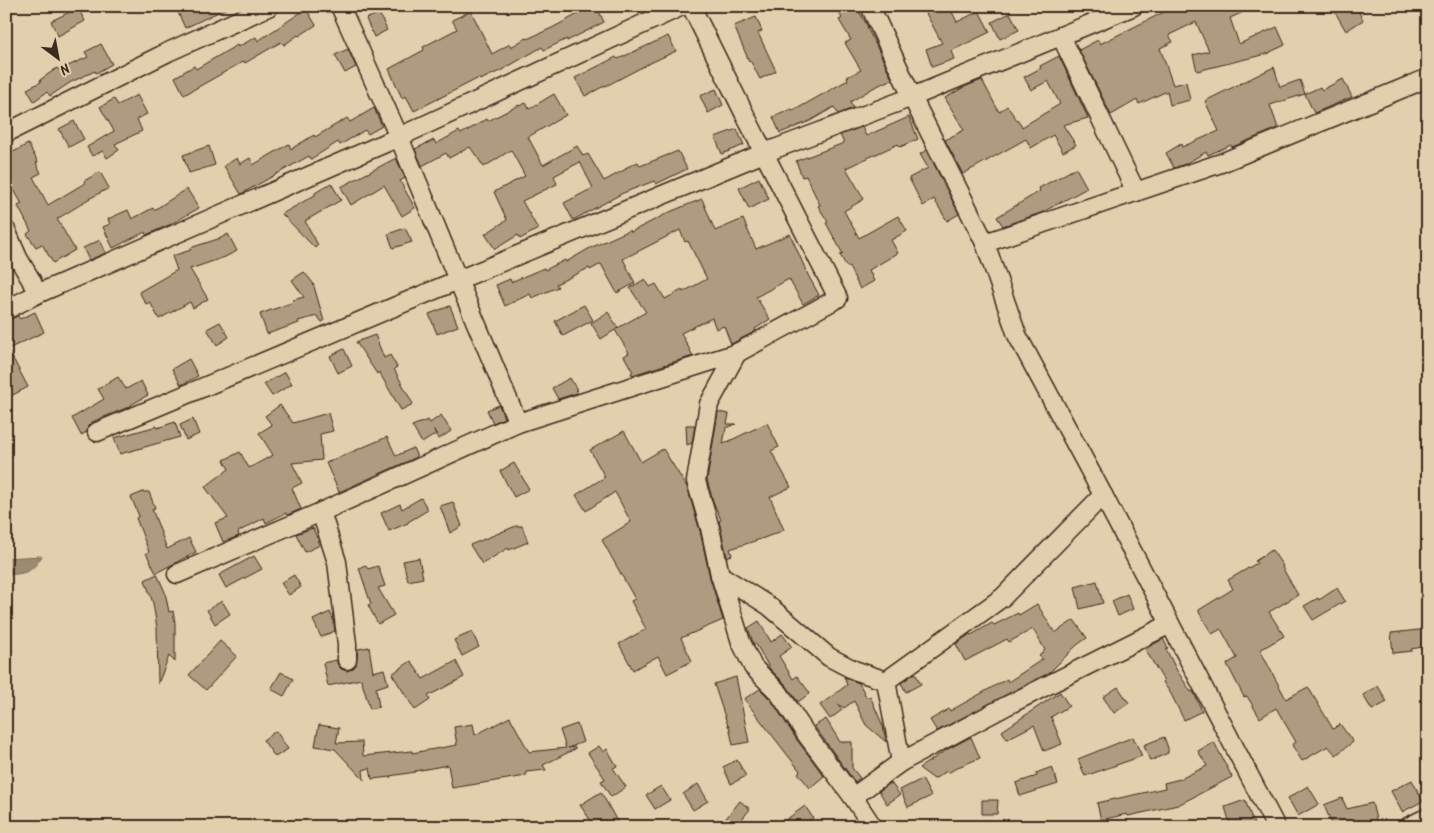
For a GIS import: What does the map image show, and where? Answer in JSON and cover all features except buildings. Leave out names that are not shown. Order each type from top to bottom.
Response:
[{"type":"street","points":[[6,133],[168,52],[270,6]]},
{"type":"street","points":[[340,6],[399,137],[518,423]]},
{"type":"street","points":[[6,310],[37,294],[399,137],[682,6]]},
{"type":"street","points":[[178,574],[518,423],[737,353],[838,298],[690,6]]},
{"type":"street","points":[[870,6],[912,98],[985,243],[1017,335],[1103,495],[1276,827]]},
{"type":"street","points":[[97,432],[764,153],[912,98],[1134,6]]},
{"type":"street","points":[[1061,36],[1136,192]]},
{"type":"street","points":[[985,243],[1220,163],[1428,78]]},
{"type":"street","points":[[6,230],[37,294]]},
{"type":"street","points":[[737,353],[708,404],[696,481],[710,528],[720,575],[740,642],[753,667],[779,693],[806,734],[874,827]]},
{"type":"street","points":[[886,681],[1002,597],[1103,495]]},
{"type":"street","points":[[321,512],[337,562],[347,644],[347,660]]},
{"type":"street","points":[[720,575],[768,606],[829,657],[854,670],[886,681]]},
{"type":"street","points":[[853,797],[901,762],[1008,704],[1170,624]]},
{"type":"street","points":[[886,681],[901,762]]},
{"type":"street","points":[[1408,827],[1428,817]]},
{"type":"shaded area","points":[[42,556],[35,566],[28,571],[6,575],[6,558]]}]
